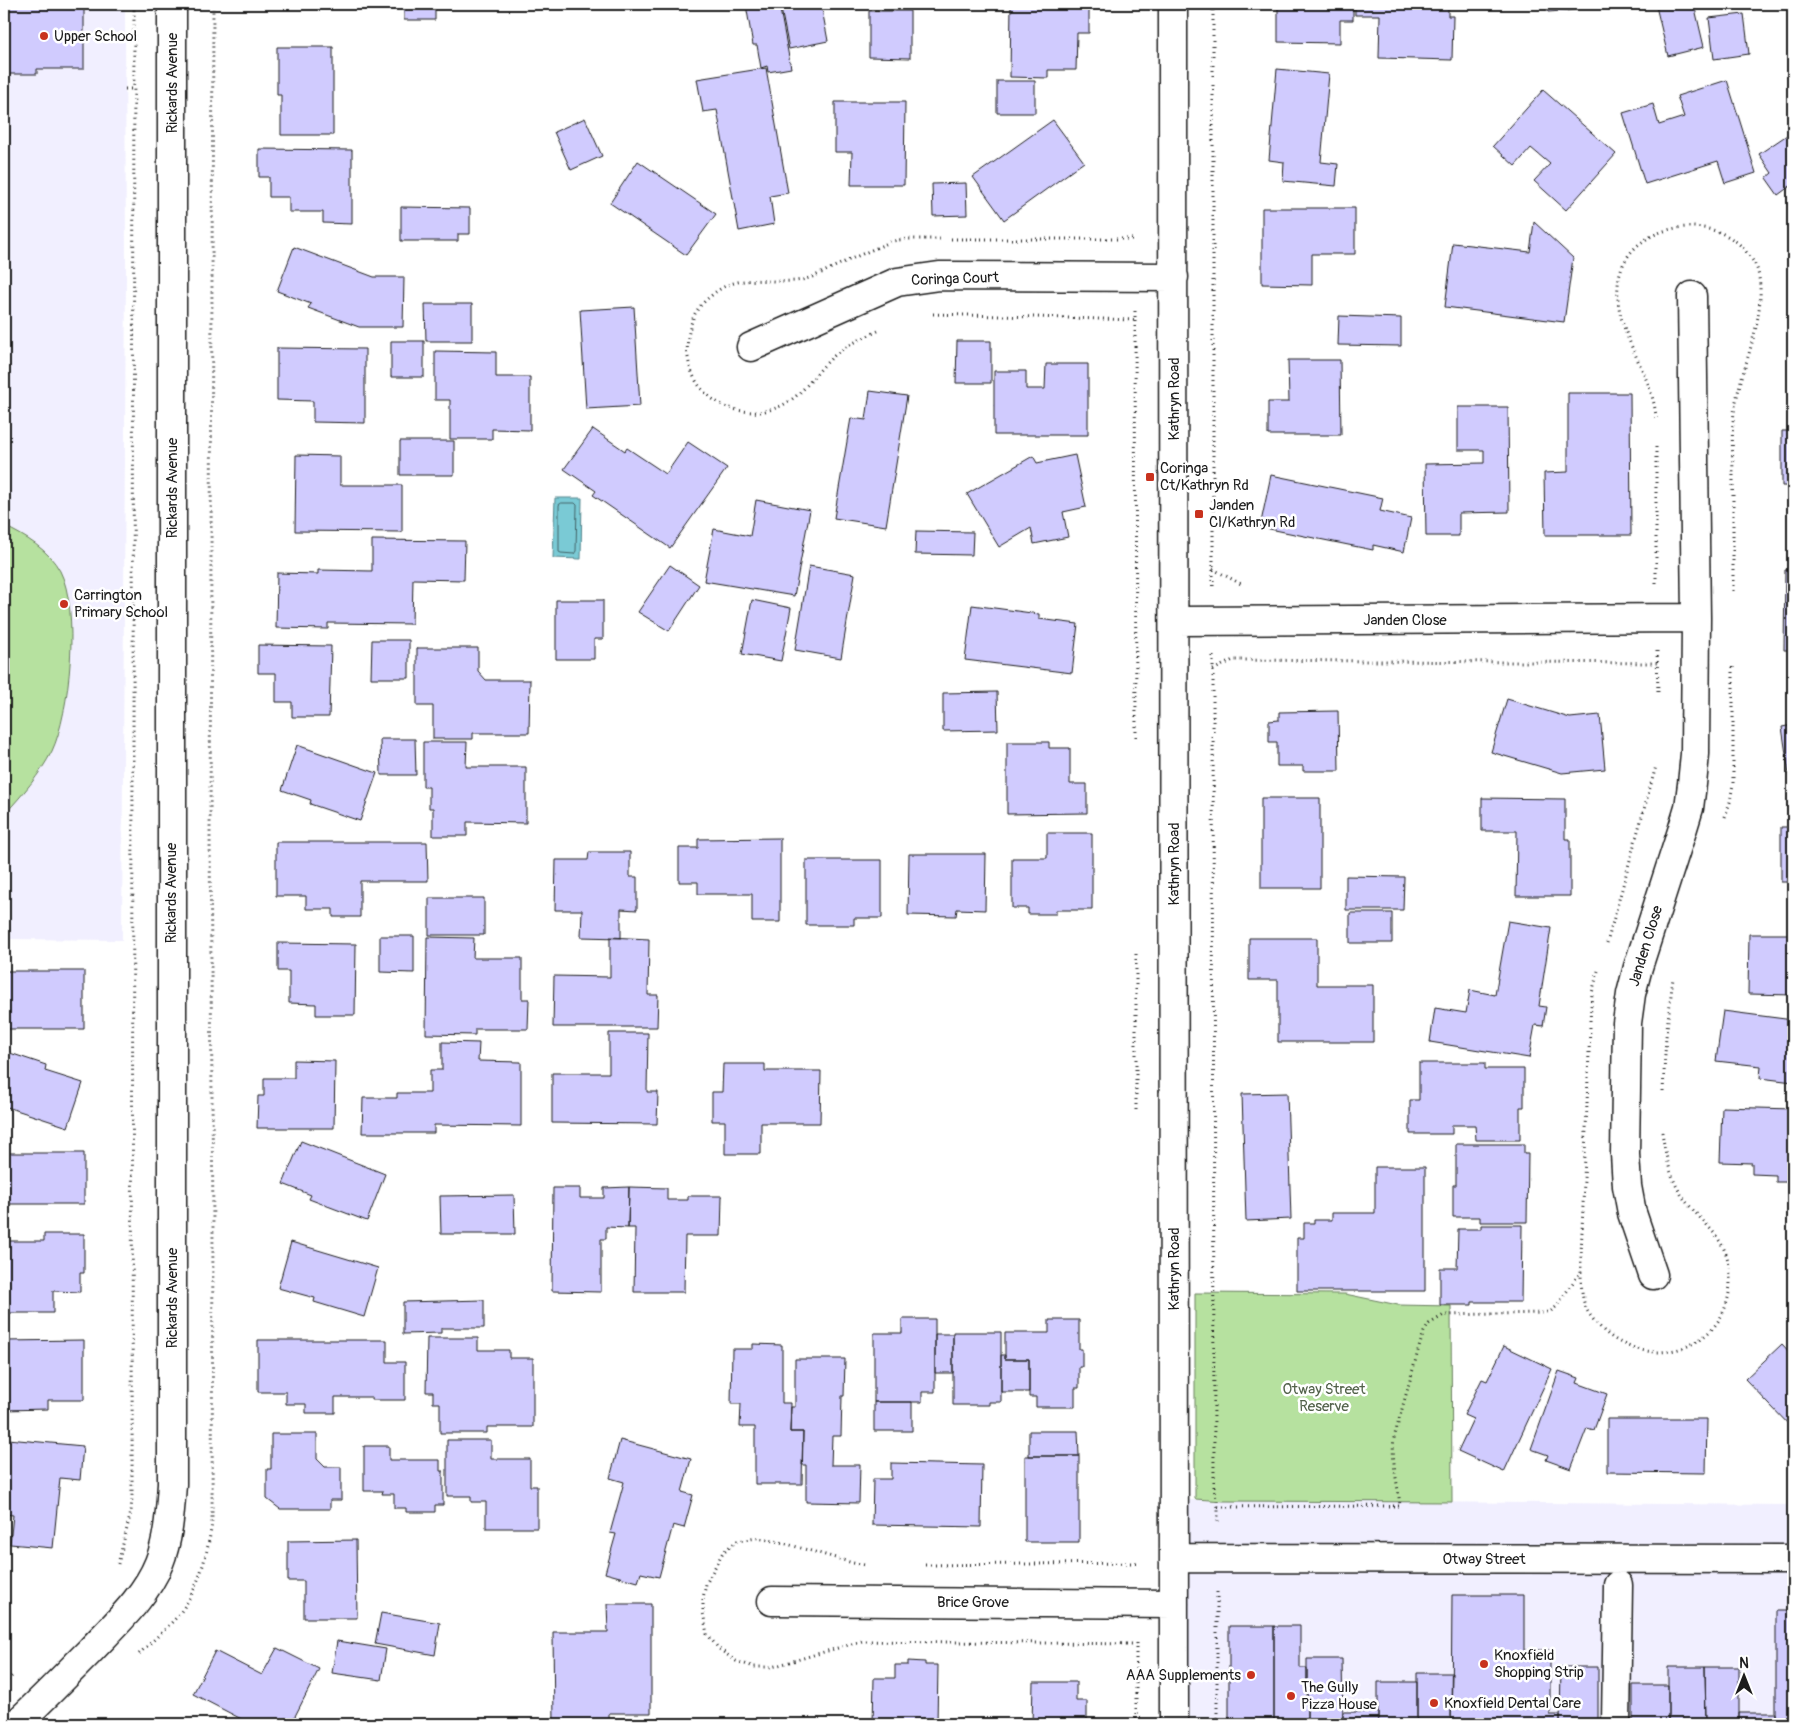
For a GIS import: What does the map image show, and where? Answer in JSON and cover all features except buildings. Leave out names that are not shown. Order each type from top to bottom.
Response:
[{"type":"street","name":"Rickards Avenue","points":[[16,1724],[110,1630],[149,1583],[159,1563],[167,1538],[170,1511],[172,1484],[172,4]]},
{"type":"street","name":"Kathryn Road","points":[[1174,4],[1174,1724]]},
{"type":"street","name":"Coringa Court","points":[[751,347],[897,282],[918,278],[939,276],[1174,277]]},
{"type":"street","name":"Janden Close","points":[[1653,1275],[1632,1213],[1627,1186],[1625,1154],[1627,1023],[1631,994],[1638,967],[1689,808],[1694,754],[1696,618],[1692,296]]},
{"type":"street","name":"Janden Close","points":[[1175,621],[1696,618]]},
{"type":"street","name":"Otway Street","points":[[1174,1558],[1793,1559]]},
{"type":"street","points":[[1616,1724],[1618,1585]]},
{"type":"street","name":"Brice Grove","points":[[772,1601],[1174,1604]]},
{"type":"path","points":[[116,1570],[131,1512],[132,1496],[134,4]]},
{"type":"path","points":[[1213,4],[1213,590]]},
{"type":"path","points":[[125,89],[134,89]]},
{"type":"path","points":[[1213,653],[1214,1489],[1218,1507],[1218,1526]]},
{"type":"path","points":[[1213,670],[1233,660],[1657,663]]},
{"type":"path","points":[[1218,1507],[1400,1506],[1398,1481],[1392,1451],[1394,1438],[1420,1344],[1429,1324],[1444,1315],[1544,1313],[1551,1311],[1556,1307],[1581,1271]]},
{"type":"path","points":[[1216,1588],[1217,1724]]},
{"type":"path","points":[[1136,1638],[1136,1724]]},
{"type":"path","points":[[4,1684],[17,1671]]},
{"type":"shaded area","name":"Carrington Primary School","points":[[4,4],[125,4],[126,270],[122,940],[4,939]]},
{"type":"shaded area","name":"Knoxfield Shopping Strip","points":[[1174,1500],[1793,1505],[1793,1724],[1174,1724]]},
{"type":"green space","points":[[4,526],[20,534],[43,550],[60,571],[66,588],[70,610],[71,635],[68,687],[64,712],[52,751],[36,777],[4,815]]},
{"type":"green space","name":"Otway Street Reserve","points":[[1195,1293],[1345,1294],[1398,1305],[1451,1306],[1452,1502],[1224,1501],[1195,1499]]},
{"type":"water","points":[[555,498],[582,498],[581,559],[553,558]]},
{"type":"place","name":"Upper School","points":[[44,36]]},
{"type":"place","name":"Coringa Ct/Kathryn Rd","points":[[1150,477]]},
{"type":"place","name":"Janden Cl/Kathryn Rd","points":[[1199,514]]},
{"type":"place","name":"Carrington Primary School","points":[[64,604]]},
{"type":"place","name":"Knoxfield Shopping Strip","points":[[1484,1664]]},
{"type":"place","name":"AAA Supplements","points":[[1251,1675]]},
{"type":"place","name":"The Gully Pizza House","points":[[1291,1696]]},
{"type":"place","name":"Knoxfield Dental Care","points":[[1434,1703]]}]
